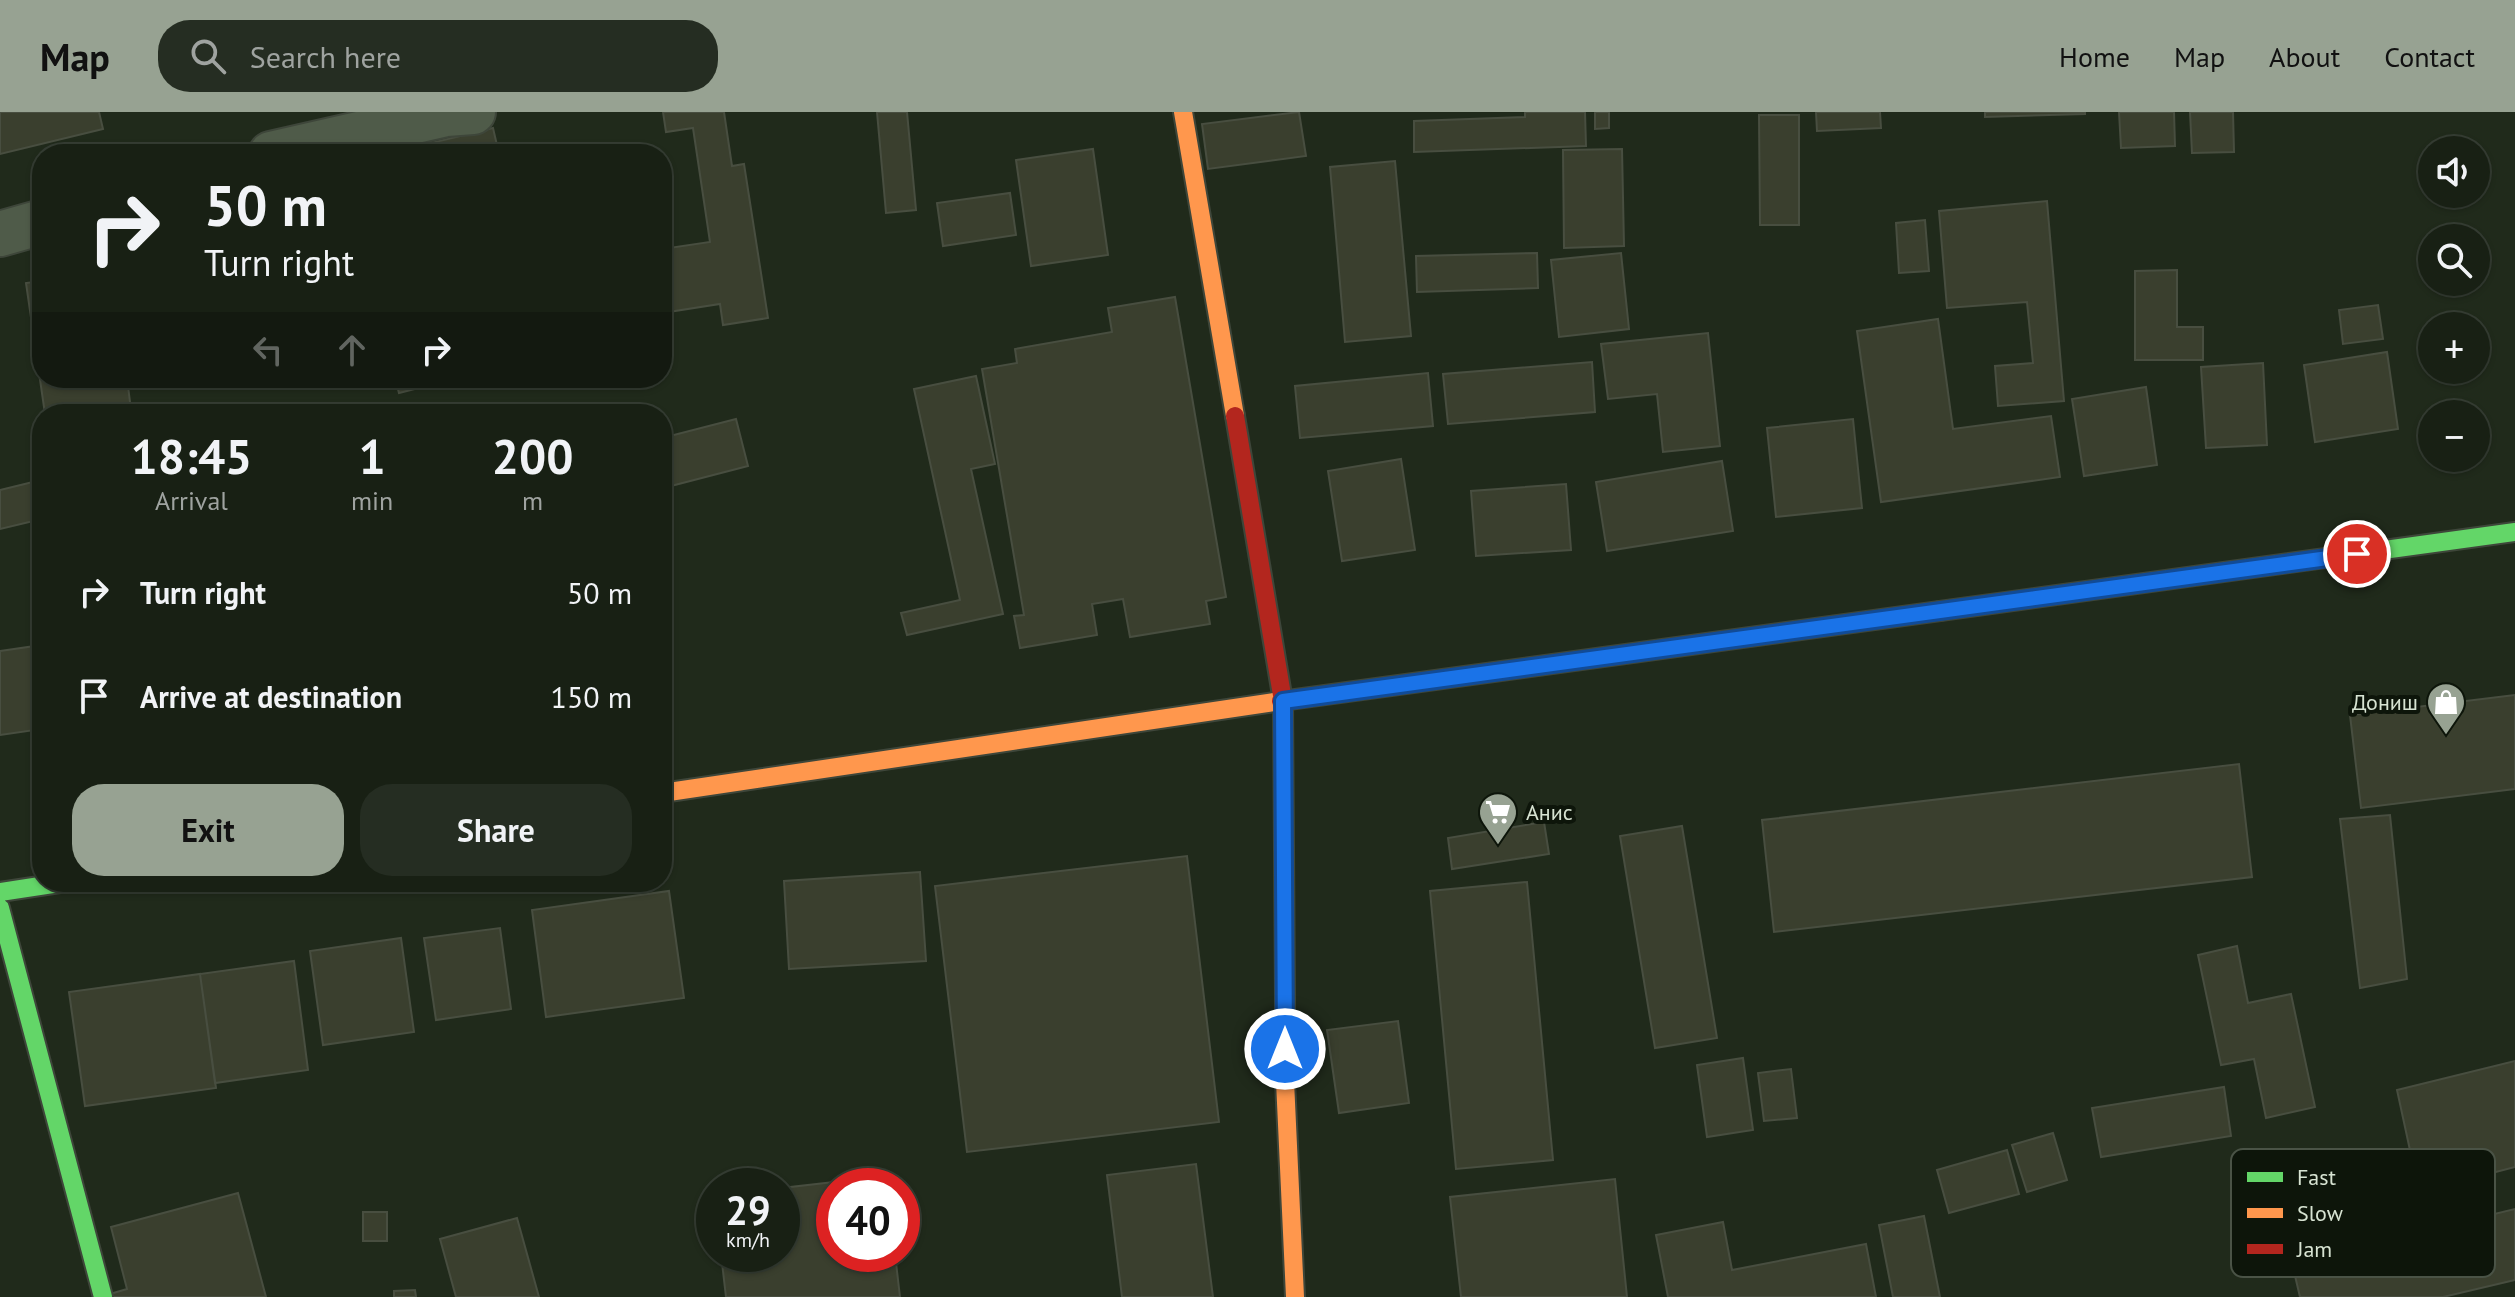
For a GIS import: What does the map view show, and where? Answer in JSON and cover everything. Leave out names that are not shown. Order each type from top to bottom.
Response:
[{"type":"main road","points":[[1183,112],[1283,701],[1285,1081],[1295,1297]]},
{"type":"main road","points":[[672,792],[1283,701],[2515,532]]},
{"type":"main road","points":[[0,892],[32,887]]},
{"type":"main road","points":[[0,908],[103,1297]]},
{"type":"street","points":[[315,144],[446,114],[473,112]]},
{"type":"street","points":[[0,234],[32,225]]},
{"type":"building","points":[[0,112],[99,112],[103,129],[0,154]]},
{"type":"building","points":[[663,112],[724,112],[732,166],[744,164],[768,318],[723,325],[720,304],[672,311],[672,248],[710,242],[693,128],[666,132]]},
{"type":"building","points":[[877,112],[907,112],[916,210],[886,213]]},
{"type":"building","points":[[1299,112],[1306,156],[1208,169],[1202,124]]},
{"type":"building","points":[[1525,112],[1585,112],[1586,146],[1414,152],[1414,121],[1525,117]]},
{"type":"building","points":[[1595,112],[1609,112],[1609,128],[1595,129]]},
{"type":"building","points":[[1816,112],[1880,112],[1881,128],[1817,131]]},
{"type":"building","points":[[1985,112],[2085,112],[2085,114],[1985,117]]},
{"type":"building","points":[[2119,112],[2174,112],[2175,146],[2121,148]]},
{"type":"building","points":[[2190,112],[2233,112],[2234,152],[2192,153]]},
{"type":"building","points":[[1759,115],[1799,115],[1799,225],[1760,225]]},
{"type":"building","points":[[493,128],[497,144],[427,144]]},
{"type":"building","points":[[1093,149],[1108,255],[1031,266],[1016,160]]},
{"type":"building","points":[[1622,149],[1624,246],[1564,248],[1563,150]]},
{"type":"building","points":[[1395,161],[1411,336],[1345,342],[1330,167]]},
{"type":"building","points":[[1010,193],[1016,235],[943,246],[937,203]]},
{"type":"building","points":[[2047,201],[2064,401],[1998,406],[1995,366],[2033,363],[2027,302],[1947,308],[1939,211]]},
{"type":"building","points":[[1925,220],[1929,271],[1899,273],[1896,223]]},
{"type":"building","points":[[1537,253],[1538,288],[1417,292],[1416,256]]},
{"type":"building","points":[[1621,253],[1629,329],[1559,337],[1551,260]]},
{"type":"building","points":[[2177,270],[2177,327],[2203,327],[2203,360],[2135,360],[2135,271]]},
{"type":"building","points":[[32,282],[32,324],[26,283]]},
{"type":"building","points":[[1175,297],[1226,597],[1206,601],[1210,624],[1130,637],[1123,599],[1092,604],[1097,635],[1020,648],[1014,616],[1024,615],[982,369],[1017,363],[1015,349],[1112,332],[1108,308]]},
{"type":"building","points":[[2378,305],[2383,339],[2343,344],[2339,310]]},
{"type":"building","points":[[1938,319],[1953,429],[2051,416],[2060,477],[1881,502],[1857,331]]},
{"type":"building","points":[[1708,333],[1720,446],[1663,452],[1657,394],[1608,399],[1601,344]]},
{"type":"building","points":[[2387,352],[2398,429],[2315,442],[2304,365]]},
{"type":"building","points":[[1592,362],[1595,412],[1448,424],[1443,374]]},
{"type":"building","points":[[2263,363],[2267,445],[2206,448],[2201,367]]},
{"type":"building","points":[[1428,373],[1433,426],[1300,438],[1295,386]]},
{"type":"building","points":[[976,376],[995,464],[971,469],[1003,614],[907,635],[901,613],[960,600],[914,389]]},
{"type":"building","points":[[2146,387],[2157,465],[2084,476],[2072,399]]},
{"type":"building","points":[[41,388],[128,388],[130,404],[44,404]]},
{"type":"building","points":[[398,388],[419,388],[399,393]]},
{"type":"building","points":[[736,419],[748,466],[672,486],[672,435]]},
{"type":"building","points":[[1853,419],[1862,508],[1776,517],[1767,428]]},
{"type":"building","points":[[1401,459],[1415,550],[1342,561],[1328,471]]},
{"type":"building","points":[[1722,461],[1733,531],[1607,551],[1596,482]]},
{"type":"building","points":[[32,482],[32,521],[0,529],[0,490]]},
{"type":"building","points":[[1566,484],[1571,550],[1476,556],[1471,491]]},
{"type":"building","points":[[32,646],[32,730],[0,735],[0,651]]},
{"type":"building","points":[[2515,695],[2515,789],[2361,808],[2350,715]]},
{"type":"building","points":[[2239,764],[2252,877],[1774,932],[1762,820]]},
{"type":"building","points":[[2390,815],[2407,979],[2360,988],[2340,819]]},
{"type":"building","name":"Анис","points":[[1544,822],[1549,854],[1452,869],[1448,838]]},
{"type":"building","points":[[1682,826],[1717,1038],[1655,1048],[1620,836]]},
{"type":"building","points":[[1187,856],[1219,1122],[967,1152],[935,886]]},
{"type":"building","points":[[920,872],[926,961],[789,969],[784,881]]},
{"type":"building","points":[[1527,882],[1553,1160],[1456,1169],[1430,891]]},
{"type":"building","points":[[669,892],[684,998],[546,1017],[532,910]]},
{"type":"building","points":[[500,928],[511,1009],[436,1020],[424,938]]},
{"type":"building","points":[[401,938],[414,1032],[323,1045],[310,951]]},
{"type":"building","points":[[2237,946],[2248,1003],[2291,994],[2315,1107],[2266,1118],[2254,1059],[2221,1065],[2198,955]]},
{"type":"building","points":[[294,961],[308,1070],[215,1083],[200,974]]},
{"type":"building","points":[[200,974],[216,1088],[85,1106],[69,992]]},
{"type":"building","points":[[1398,1021],[1409,1103],[1339,1113],[1327,1030]]},
{"type":"building","points":[[1743,1058],[1753,1130],[1707,1137],[1697,1065]]},
{"type":"building","points":[[2515,1061],[2515,1167],[2495,1172],[2495,1149],[2410,1149],[2397,1090]]},
{"type":"building","points":[[1791,1069],[1797,1118],[1764,1121],[1758,1073]]},
{"type":"building","points":[[2224,1087],[2231,1136],[2101,1157],[2092,1108]]},
{"type":"building","points":[[2053,1133],[2067,1180],[2027,1192],[2012,1145]]},
{"type":"building","points":[[2007,1150],[2019,1194],[1949,1213],[1937,1170]]},
{"type":"building","points":[[1196,1164],[1213,1297],[1122,1297],[1107,1175]]},
{"type":"building","points":[[1615,1179],[1627,1297],[1461,1297],[1450,1197]]},
{"type":"building","points":[[816,1184],[816,1272],[897,1272],[900,1297],[726,1297],[723,1272],[800,1272],[800,1186]]},
{"type":"building","points":[[238,1193],[266,1297],[111,1297],[110,1294],[127,1289],[111,1227]]},
{"type":"building","points":[[2515,1209],[2515,1280],[2443,1297],[2300,1297],[2295,1277],[2495,1277],[2495,1214]]},
{"type":"building","points":[[363,1212],[387,1212],[387,1241],[363,1241]]},
{"type":"building","points":[[1924,1216],[1940,1297],[1893,1297],[1879,1225]]},
{"type":"building","points":[[517,1218],[539,1297],[456,1297],[440,1239]]},
{"type":"building","points":[[1723,1222],[1732,1270],[1866,1244],[1876,1297],[1668,1297],[1656,1235]]},
{"type":"building","points":[[415,1290],[416,1297],[394,1297],[394,1291]]},
{"type":"traffic: fast","points":[[1940,611],[2515,532]]},
{"type":"traffic: fast","points":[[0,892],[32,887]]},
{"type":"traffic: fast","points":[[0,908],[103,1297]]},
{"type":"traffic: slow","points":[[1183,112],[1235,416]]},
{"type":"traffic: slow","points":[[672,792],[1281,701]]},
{"type":"traffic: slow","points":[[1285,998],[1285,1081],[1295,1297]]},
{"type":"traffic: jam","points":[[1235,416],[1283,701],[1285,998]]},
{"type":"traffic: jam","points":[[1281,701],[1940,611]]},
{"type":"place","name":"Дониш","points":[[2446,736]]},
{"type":"place","name":"Анис","points":[[1498,846]]},
{"type":"route","points":[[1285,1049],[1283,701],[2357,554]]}]
